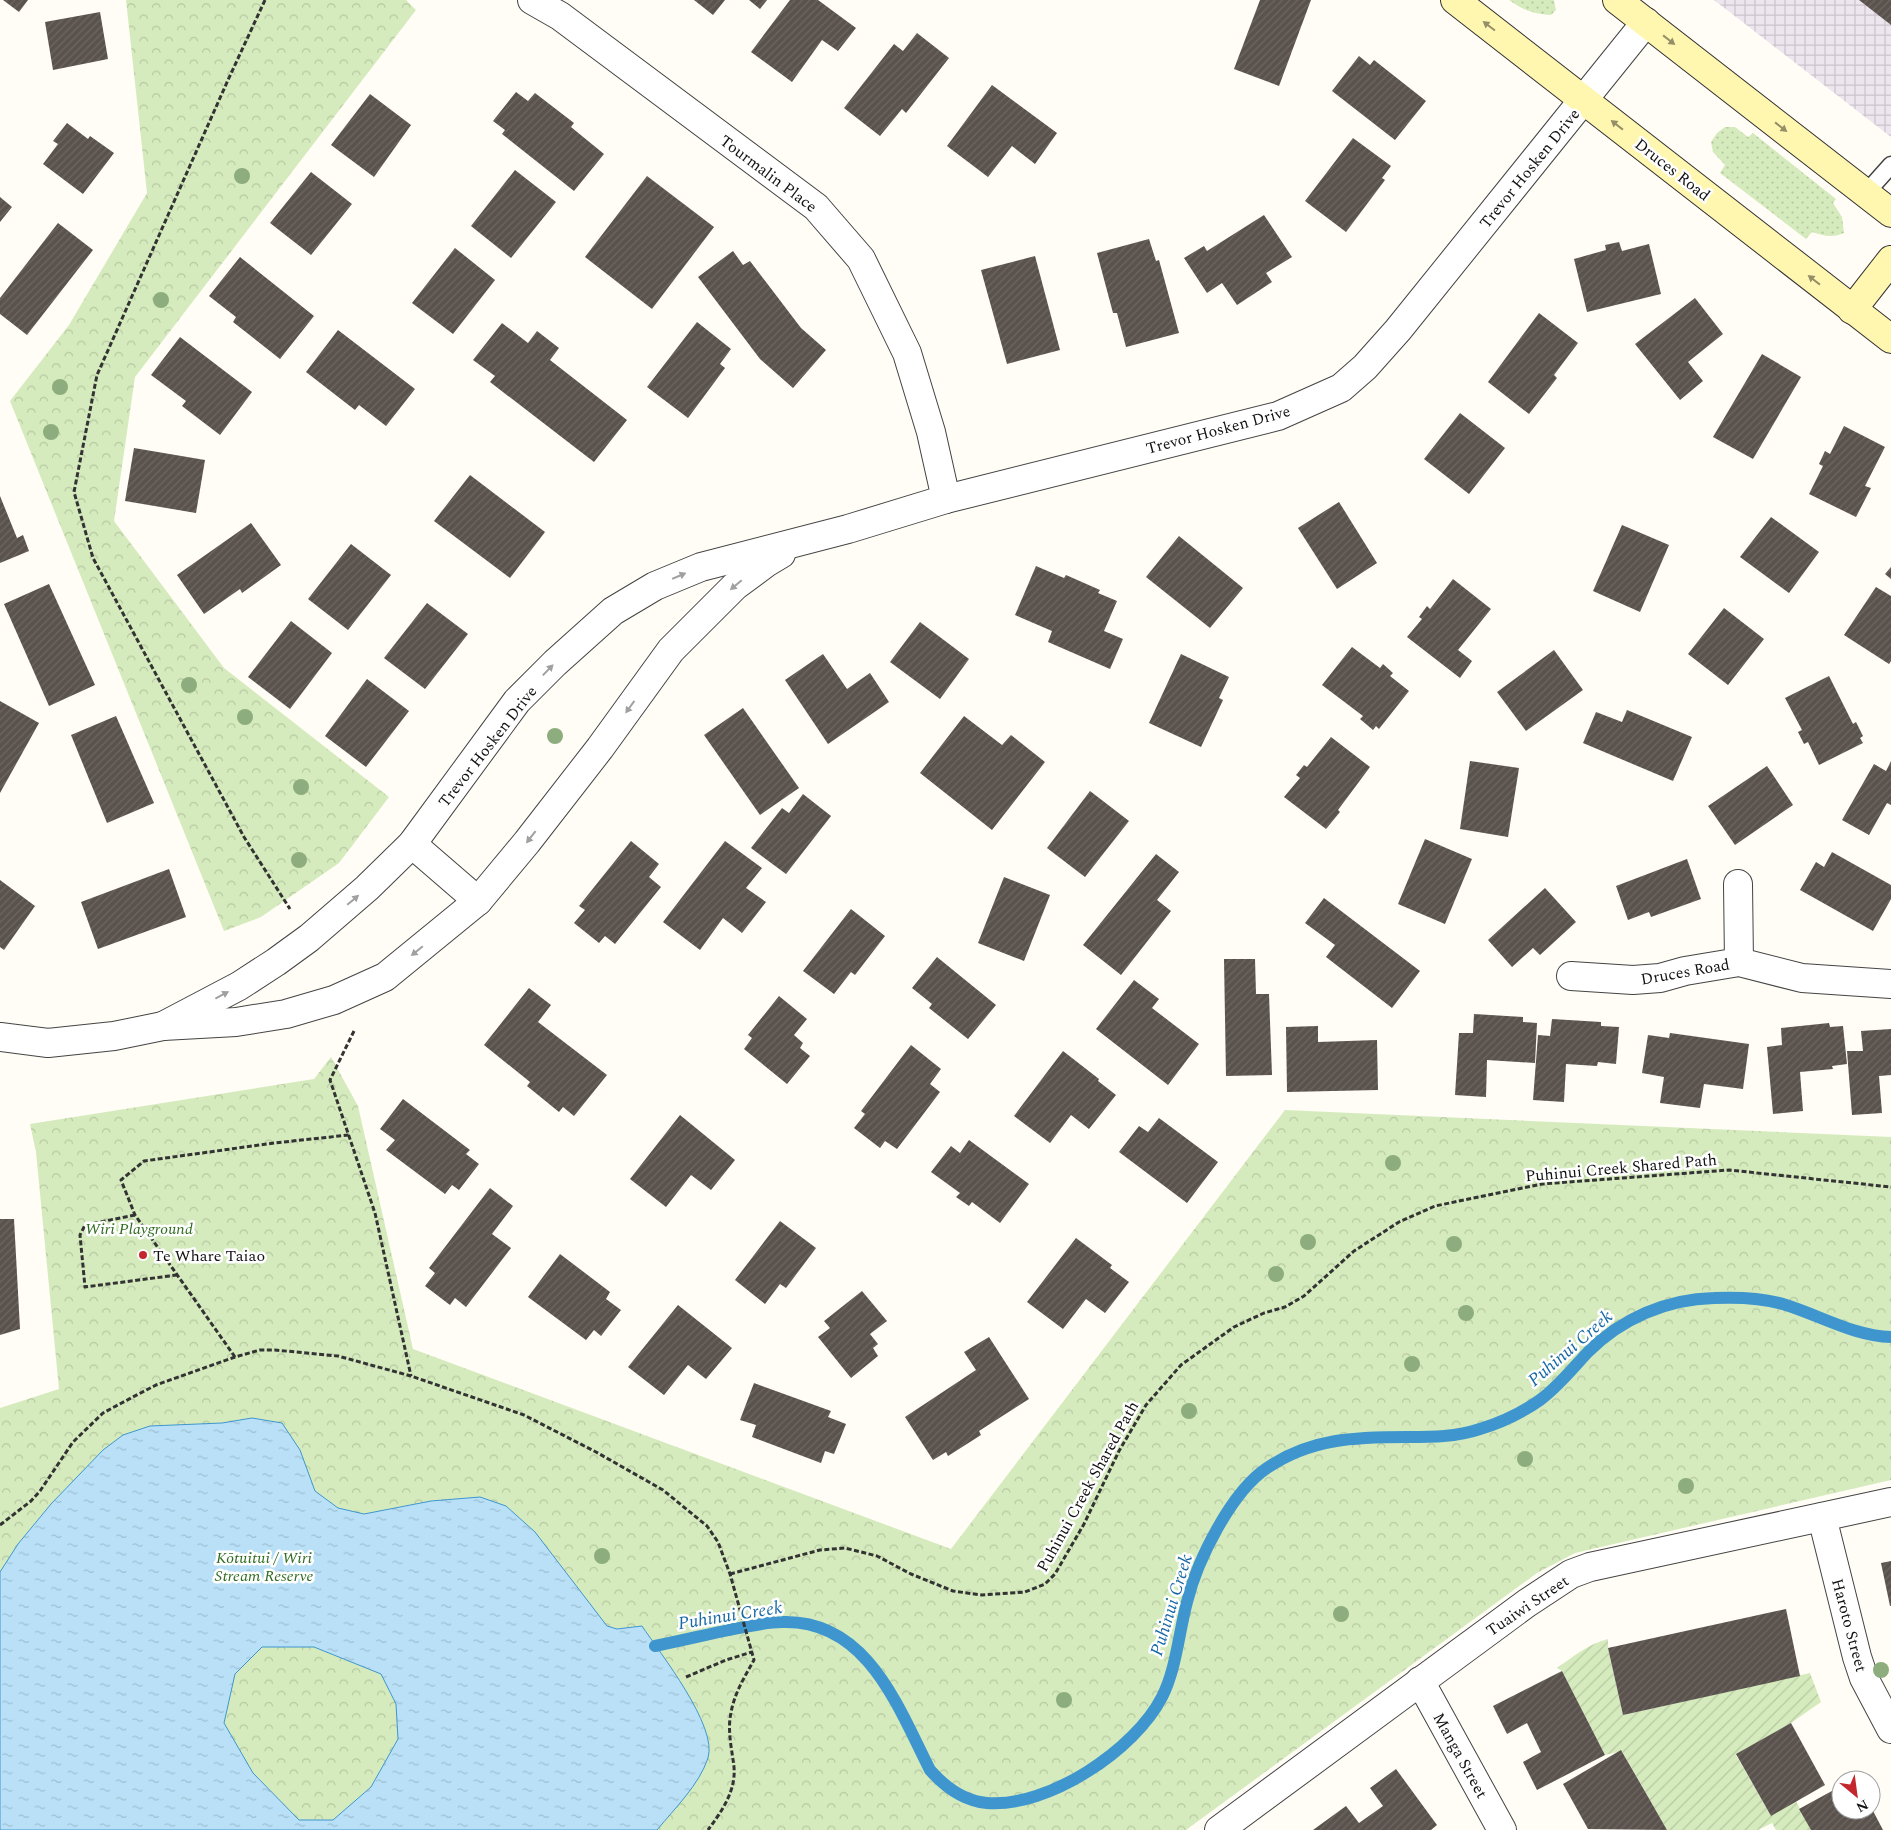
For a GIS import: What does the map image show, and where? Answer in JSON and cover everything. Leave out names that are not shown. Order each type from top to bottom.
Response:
[{"type":"main road","name":"Druces Road","points":[[1455,0],[1891,339]]},
{"type":"main road","points":[[1617,0],[1891,213]]},
{"type":"main road","points":[[1852,310],[1891,260]]},
{"type":"street","name":"Tourmalin Place","points":[[532,0],[560,16],[816,207],[862,259],[907,353],[931,432],[946,499]]},
{"type":"street","name":"Trevor Hosken Drive","points":[[164,1026],[239,986],[309,938],[367,888],[412,844],[517,701],[555,663],[613,611],[655,586],[701,567],[806,540],[946,499],[1278,416],[1341,388],[1365,367],[1398,330],[1646,22]]},
{"type":"street","name":"Trevor Hosken Drive","points":[[0,1038],[48,1043],[114,1036],[164,1026],[236,1022],[286,1014],[344,997],[385,977],[478,902],[600,748],[671,650],[735,586],[766,563],[806,540]]},
{"type":"street","points":[[412,844],[478,902]]},
{"type":"street","name":"Druces Road","points":[[1738,884],[1738,962]]},
{"type":"street","name":"Druces Road","points":[[1571,976],[1633,980],[1660,978],[1685,971],[1738,962],[1802,978],[1891,984]]},
{"type":"street","name":"Tuaiwi Street","points":[[1218,1830],[1527,1603],[1570,1574],[1590,1567],[1891,1502]]},
{"type":"street","name":"Haroto Street","points":[[1822,1517],[1859,1664],[1864,1678],[1891,1729]]},
{"type":"street","name":"Manga Street","points":[[1420,1681],[1502,1830]]},
{"type":"lane","points":[[1866,193],[1891,165]]},
{"type":"path","points":[[265,0],[97,375],[74,492],[93,558],[244,837],[309,938]]},
{"type":"path","points":[[344,997],[358,1022],[330,1080],[375,1213],[412,1376]]},
{"type":"path","points":[[235,1357],[135,1215],[121,1180],[144,1160],[349,1135]]},
{"type":"path","name":"Puhinui Creek Shared Path","points":[[730,1574],[820,1550],[845,1548],[877,1556],[911,1574],[953,1591],[982,1595],[1025,1592],[1046,1584],[1055,1574],[1084,1524],[1119,1451],[1146,1405],[1181,1365],[1234,1327],[1264,1313],[1285,1307],[1304,1296],[1354,1251],[1399,1222],[1435,1206],[1542,1184],[1729,1170],[1891,1187]]},
{"type":"path","points":[[135,1215],[85,1225],[80,1235],[85,1287],[177,1274]]},
{"type":"path","points":[[0,1526],[31,1501],[40,1491],[73,1442],[103,1413],[156,1385],[260,1350],[338,1356],[412,1376],[524,1416],[596,1452],[663,1490],[706,1526],[718,1542],[730,1574],[754,1660],[740,1686],[730,1713],[734,1770],[730,1795],[708,1830]]},
{"type":"path","points":[[686,1677],[726,1660],[752,1652]]},
{"type":"shaded area","points":[[1714,0],[1891,0],[1891,137]]},
{"type":"green space","points":[[126,0],[406,0],[416,10],[135,377],[114,521],[224,668],[389,797],[339,863],[261,917],[224,931],[10,401],[69,325],[147,193]]},
{"type":"green space","points":[[1509,0],[1554,0],[1556,10],[1551,15],[1539,14],[1524,9]]},
{"type":"green space","points":[[1725,127],[1735,127],[1748,137],[1753,133],[1836,199],[1833,203],[1842,217],[1844,233],[1828,236],[1812,232],[1806,239],[1720,173],[1725,165],[1713,152],[1711,142],[1717,133]]},
{"type":"green space","name":"Kōtuitui / Wiri Stream Reserve","points":[[331,1057],[358,1106],[413,1349],[951,1549],[1285,1110],[1891,1137],[1891,1480],[1575,1553],[1537,1573],[1186,1830],[0,1830],[0,1408],[59,1389],[36,1152],[30,1124],[314,1079]]},
{"type":"green space","points":[[1608,1639],[1608,1648],[1623,1715],[1810,1673],[1821,1702],[1791,1723],[1736,1755],[1771,1816],[1796,1801],[1811,1830],[1776,1830],[1772,1823],[1758,1830],[1667,1830],[1622,1751],[1605,1755],[1562,1671],[1557,1668],[1587,1647]]},
{"type":"water","name":"Puhinui Creek","points":[[252,1418],[282,1423],[300,1450],[315,1491],[338,1508],[364,1514],[431,1501],[480,1497],[506,1506],[535,1532],[607,1626],[617,1629],[642,1626],[686,1690],[696,1709],[709,1744],[708,1758],[699,1778],[657,1830],[0,1830],[0,1572],[18,1544],[51,1504],[103,1450],[123,1435],[150,1426],[222,1423]],"holes":[[[262,1647],[314,1647],[381,1674],[396,1704],[398,1739],[371,1787],[333,1820],[299,1820],[253,1773],[224,1723],[235,1674]]]},
{"type":"building","points":[[3,0],[28,0],[19,12]]},
{"type":"building","points":[[694,0],[725,0],[713,15]]},
{"type":"building","points":[[749,0],[767,0],[760,9]]},
{"type":"building","points":[[790,0],[818,0],[856,28],[838,51],[822,40],[792,82],[751,52]]},
{"type":"building","points":[[1260,0],[1311,0],[1279,86],[1234,69]]},
{"type":"building","points":[[1859,0],[1891,0],[1891,25]]},
{"type":"building","points":[[100,12],[108,59],[53,70],[45,22]]},
{"type":"building","points":[[917,33],[949,58],[906,113],[902,109],[880,136],[844,108],[894,44],[903,51]]},
{"type":"building","points":[[1359,56],[1370,65],[1374,60],[1426,101],[1395,140],[1332,91]]},
{"type":"building","points":[[992,85],[1057,133],[1035,164],[1012,146],[988,177],[947,146]]},
{"type":"building","points":[[516,92],[528,101],[535,93],[574,123],[571,127],[604,154],[574,191],[502,134],[505,130],[493,121]]},
{"type":"building","points":[[370,94],[411,125],[374,177],[331,145]]},
{"type":"building","points":[[67,123],[88,139],[90,136],[114,153],[83,194],[43,164],[58,144],[53,141]]},
{"type":"building","points":[[1353,138],[1391,166],[1382,178],[1385,180],[1346,232],[1305,201]]},
{"type":"building","points":[[515,170],[556,202],[511,258],[471,226]]},
{"type":"building","points":[[311,172],[352,204],[311,255],[270,223]]},
{"type":"building","points":[[647,176],[714,227],[652,309],[585,257]]},
{"type":"building","points":[[0,197],[12,207],[0,222]]},
{"type":"building","points":[[1264,215],[1292,257],[1266,273],[1272,282],[1237,305],[1222,283],[1207,293],[1184,258],[1204,246],[1207,251]]},
{"type":"building","points":[[58,223],[93,250],[27,335],[0,314],[0,298]]},
{"type":"building","points":[[1149,239],[1156,261],[1159,260],[1179,333],[1126,347],[1117,313],[1113,313],[1097,253]]},
{"type":"building","points":[[1619,242],[1622,251],[1649,244],[1661,294],[1587,312],[1574,259],[1606,250],[1605,245]]},
{"type":"building","points":[[455,248],[495,280],[453,334],[412,303]]},
{"type":"building","points":[[733,251],[743,265],[750,261],[801,328],[826,350],[793,388],[760,359],[698,277]]},
{"type":"building","points":[[1035,256],[1060,350],[1007,364],[981,270]]},
{"type":"building","points":[[240,257],[314,316],[280,359],[233,322],[236,317],[209,296]]},
{"type":"building","points":[[1695,298],[1723,334],[1688,362],[1703,381],[1680,400],[1635,344]]},
{"type":"building","points":[[1539,313],[1578,343],[1554,375],[1557,378],[1529,414],[1488,382]]},
{"type":"building","points":[[697,322],[731,349],[720,364],[725,368],[688,418],[647,387]]},
{"type":"building","points":[[502,323],[528,343],[537,331],[559,348],[550,360],[627,420],[594,462],[490,382],[495,376],[473,360]]},
{"type":"building","points":[[338,330],[415,389],[386,426],[359,405],[355,410],[306,372]]},
{"type":"building","points":[[180,337],[252,392],[220,435],[182,406],[186,401],[151,375]]},
{"type":"building","points":[[1762,354],[1801,377],[1753,459],[1713,437]]},
{"type":"building","points":[[1460,413],[1505,448],[1469,494],[1424,459]]},
{"type":"building","points":[[1844,426],[1885,447],[1865,486],[1871,488],[1856,517],[1809,494],[1823,466],[1819,464],[1825,451],[1830,454]]},
{"type":"building","points":[[134,448],[205,460],[196,513],[125,501]]},
{"type":"building","points":[[470,475],[545,532],[510,578],[434,521]]},
{"type":"building","points":[[0,496],[17,538],[23,535],[29,551],[0,563]]},
{"type":"building","points":[[1339,502],[1377,563],[1337,589],[1298,528]]},
{"type":"building","points":[[1771,517],[1819,552],[1789,593],[1740,557]]},
{"type":"building","points":[[251,523],[281,565],[242,593],[240,589],[204,614],[177,575]]},
{"type":"building","points":[[1622,525],[1669,545],[1640,612],[1593,591]]},
{"type":"building","points":[[1179,536],[1243,588],[1210,628],[1146,577]]},
{"type":"building","points":[[351,544],[391,575],[348,630],[308,599]]},
{"type":"building","points":[[1036,566],[1064,578],[1066,575],[1100,590],[1098,593],[1117,601],[1104,631],[1123,639],[1110,669],[1048,642],[1052,631],[1015,615]]},
{"type":"building","points":[[1891,567],[1891,579],[1885,574]]},
{"type":"building","points":[[1453,579],[1491,609],[1458,650],[1472,661],[1460,678],[1407,637],[1422,619],[1419,617],[1427,606],[1430,609]]},
{"type":"building","points":[[49,584],[95,685],[49,706],[4,604]]},
{"type":"building","points":[[1876,587],[1891,596],[1891,661],[1889,664],[1844,635]]},
{"type":"building","points":[[427,603],[468,634],[425,689],[384,658]]},
{"type":"building","points":[[1724,608],[1764,639],[1728,685],[1688,654]]},
{"type":"building","points":[[291,621],[332,653],[290,709],[248,677]]},
{"type":"building","points":[[920,622],[969,659],[940,699],[890,662]]},
{"type":"building","points":[[1352,647],[1380,668],[1383,664],[1393,673],[1390,676],[1409,691],[1379,729],[1376,726],[1373,730],[1360,719],[1363,716],[1322,685]]},
{"type":"building","points":[[1554,650],[1583,690],[1526,731],[1497,692]]},
{"type":"building","points":[[823,654],[847,689],[870,673],[889,702],[828,744],[785,680]]},
{"type":"building","points":[[1181,654],[1229,677],[1219,698],[1223,700],[1201,747],[1149,723]]},
{"type":"building","points":[[1829,676],[1853,724],[1856,722],[1863,736],[1860,738],[1863,743],[1819,765],[1808,742],[1804,744],[1798,732],[1802,730],[1785,698]]},
{"type":"building","points":[[367,679],[409,711],[366,767],[325,736]]},
{"type":"building","points":[[0,701],[39,723],[0,793]]},
{"type":"building","points":[[743,708],[799,788],[760,815],[704,735]]},
{"type":"building","points":[[1627,710],[1692,737],[1673,781],[1583,743],[1596,712],[1622,722]]},
{"type":"building","points":[[116,716],[154,803],[107,823],[71,735]]},
{"type":"building","points":[[964,716],[1002,745],[1011,735],[1045,762],[992,830],[920,773]]},
{"type":"building","points":[[1331,737],[1370,767],[1338,810],[1340,812],[1326,829],[1284,797],[1300,778],[1296,775],[1304,765],[1307,767]]},
{"type":"building","points":[[1470,761],[1519,768],[1508,837],[1460,829]]},
{"type":"building","points":[[1891,761],[1891,805],[1887,803],[1869,835],[1842,820],[1874,764],[1886,771]]},
{"type":"building","points":[[1767,766],[1793,805],[1735,845],[1708,806]]},
{"type":"building","points":[[1090,791],[1129,821],[1085,877],[1047,848]]},
{"type":"building","points":[[803,794],[831,816],[786,874],[751,848],[782,808],[789,813]]},
{"type":"building","points":[[1425,839],[1472,859],[1445,924],[1398,904]]},
{"type":"building","points":[[631,841],[659,864],[649,877],[661,887],[615,944],[605,936],[599,943],[574,923],[585,910],[579,906]]},
{"type":"building","points":[[725,841],[762,868],[746,888],[766,902],[742,933],[723,918],[700,950],[663,922]]},
{"type":"building","points":[[1832,852],[1891,885],[1891,899],[1873,931],[1800,890],[1816,862],[1824,867]]},
{"type":"building","points":[[1156,854],[1179,872],[1157,900],[1171,911],[1121,975],[1083,945]]},
{"type":"building","points":[[1687,859],[1701,899],[1651,917],[1649,912],[1628,920],[1616,886]]},
{"type":"building","points":[[169,869],[186,917],[98,949],[81,902]]},
{"type":"building","points":[[1004,877],[1050,895],[1024,961],[978,943]]},
{"type":"building","points":[[0,880],[35,906],[4,950],[0,947]]},
{"type":"building","points":[[1545,888],[1576,922],[1540,955],[1533,948],[1512,967],[1488,940]]},
{"type":"building","points":[[1324,898],[1420,971],[1392,1008],[1326,957],[1335,945],[1305,923]]},
{"type":"building","points":[[851,909],[885,936],[855,975],[851,972],[834,994],[803,971]]},
{"type":"building","points":[[937,957],[996,1005],[968,1039],[929,1008],[932,1004],[912,988]]},
{"type":"building","points":[[1224,959],[1255,959],[1256,994],[1269,994],[1272,1075],[1226,1076]]},
{"type":"building","points":[[1134,980],[1159,999],[1152,1008],[1199,1044],[1168,1085],[1096,1029]]},
{"type":"building","points":[[529,988],[551,1005],[538,1022],[607,1075],[574,1116],[563,1107],[559,1112],[527,1086],[530,1082],[484,1045]]},
{"type":"building","points":[[779,996],[807,1019],[794,1035],[803,1043],[800,1048],[810,1056],[787,1084],[744,1049],[752,1038],[748,1035]]},
{"type":"building","points":[[1474,1014],[1523,1017],[1523,1022],[1537,1023],[1535,1063],[1487,1060],[1486,1097],[1455,1095],[1459,1033],[1473,1033]]},
{"type":"building","points":[[1552,1019],[1601,1022],[1601,1026],[1619,1027],[1616,1064],[1598,1062],[1597,1066],[1566,1064],[1564,1102],[1533,1100],[1538,1035],[1550,1036]]},
{"type":"building","points":[[1829,1023],[1830,1027],[1843,1026],[1847,1064],[1832,1066],[1833,1069],[1800,1072],[1803,1111],[1773,1114],[1767,1047],[1782,1045],[1781,1028]]},
{"type":"building","points":[[1318,1026],[1318,1042],[1377,1040],[1378,1090],[1287,1092],[1286,1027]]},
{"type":"building","points":[[1891,1029],[1891,1075],[1879,1076],[1882,1113],[1852,1115],[1847,1051],[1863,1051],[1861,1031]]},
{"type":"building","points":[[1670,1033],[1749,1044],[1743,1089],[1704,1084],[1700,1108],[1660,1103],[1664,1077],[1642,1073],[1648,1035],[1669,1038]]},
{"type":"building","points":[[911,1045],[941,1069],[930,1084],[940,1092],[897,1149],[885,1141],[880,1148],[854,1128],[865,1114],[861,1111]]},
{"type":"building","points":[[1063,1051],[1116,1095],[1089,1129],[1071,1115],[1050,1143],[1014,1116]]},
{"type":"building","points":[[403,1099],[470,1150],[466,1154],[479,1164],[459,1190],[452,1185],[445,1194],[386,1150],[395,1140],[380,1129]]},
{"type":"building","points":[[680,1115],[735,1160],[711,1190],[691,1175],[666,1207],[630,1179]]},
{"type":"building","points":[[1159,1118],[1218,1162],[1187,1203],[1119,1152],[1139,1126],[1148,1132]]},
{"type":"building","points":[[969,1140],[1029,1184],[1000,1223],[972,1202],[969,1206],[956,1197],[960,1193],[931,1172],[951,1146],[960,1153]]},
{"type":"building","points":[[490,1188],[513,1206],[492,1234],[511,1248],[466,1307],[455,1298],[450,1305],[425,1286],[435,1273],[429,1268]]},
{"type":"building","points":[[0,1219],[14,1219],[20,1329],[0,1335]]},
{"type":"building","points":[[780,1221],[816,1248],[786,1288],[780,1284],[765,1304],[735,1280]]},
{"type":"building","points":[[1076,1238],[1112,1265],[1110,1268],[1129,1282],[1105,1313],[1086,1299],[1063,1329],[1027,1302]]},
{"type":"building","points":[[560,1254],[610,1292],[606,1299],[621,1310],[601,1336],[594,1330],[586,1340],[528,1297]]},
{"type":"building","points":[[862,1291],[887,1321],[870,1334],[878,1344],[873,1348],[878,1356],[851,1378],[818,1337],[830,1328],[824,1321]]},
{"type":"building","points":[[678,1305],[732,1348],[706,1379],[688,1365],[664,1395],[628,1367]]},
{"type":"building","points":[[989,1337],[1029,1399],[979,1431],[981,1435],[948,1456],[946,1452],[933,1460],[905,1417],[976,1370],[964,1352]]},
{"type":"building","points":[[754,1383],[831,1411],[828,1417],[846,1424],[834,1454],[825,1451],[821,1463],[752,1437],[756,1425],[740,1420]]},
{"type":"building","points":[[1891,1561],[1891,1606],[1890,1606],[1881,1563]]},
{"type":"building","points":[[1786,1609],[1800,1676],[1623,1715],[1608,1648]]},
{"type":"building","points":[[1562,1671],[1605,1755],[1537,1790],[1523,1762],[1541,1752],[1527,1723],[1507,1734],[1493,1706]]},
{"type":"building","points":[[1791,1723],[1825,1785],[1771,1816],[1736,1754]]},
{"type":"building","points":[[1621,1750],[1667,1830],[1588,1829],[1563,1784]]},
{"type":"building","points":[[1396,1769],[1437,1825],[1431,1830],[1313,1830],[1346,1806],[1359,1823],[1383,1806],[1370,1788]]},
{"type":"building","points":[[1831,1791],[1831,1820],[1878,1820],[1883,1830],[1811,1830],[1799,1809]]},
{"type":"waterway","name":"Puhinui Creek","points":[[655,1646],[769,1623],[782,1622],[811,1625],[836,1635],[858,1651],[876,1671],[892,1695],[930,1770],[942,1782],[963,1796],[979,1802],[1011,1802],[1036,1796],[1062,1786],[1087,1772],[1132,1737],[1149,1717],[1162,1697],[1171,1675],[1187,1602],[1207,1548],[1241,1493],[1267,1468],[1284,1458],[1300,1450],[1334,1441],[1453,1435],[1471,1432],[1495,1424],[1526,1409],[1547,1395],[1588,1352],[1615,1330],[1645,1313],[1679,1302],[1723,1298],[1750,1298],[1769,1301],[1799,1309],[1838,1325],[1864,1333],[1891,1337]]},
{"type":"place","name":"Te Whare Taiao","points":[[143,1255]]},
{"type":"park label","name":"Wiri Playground","points":[[139,1228]]}]
